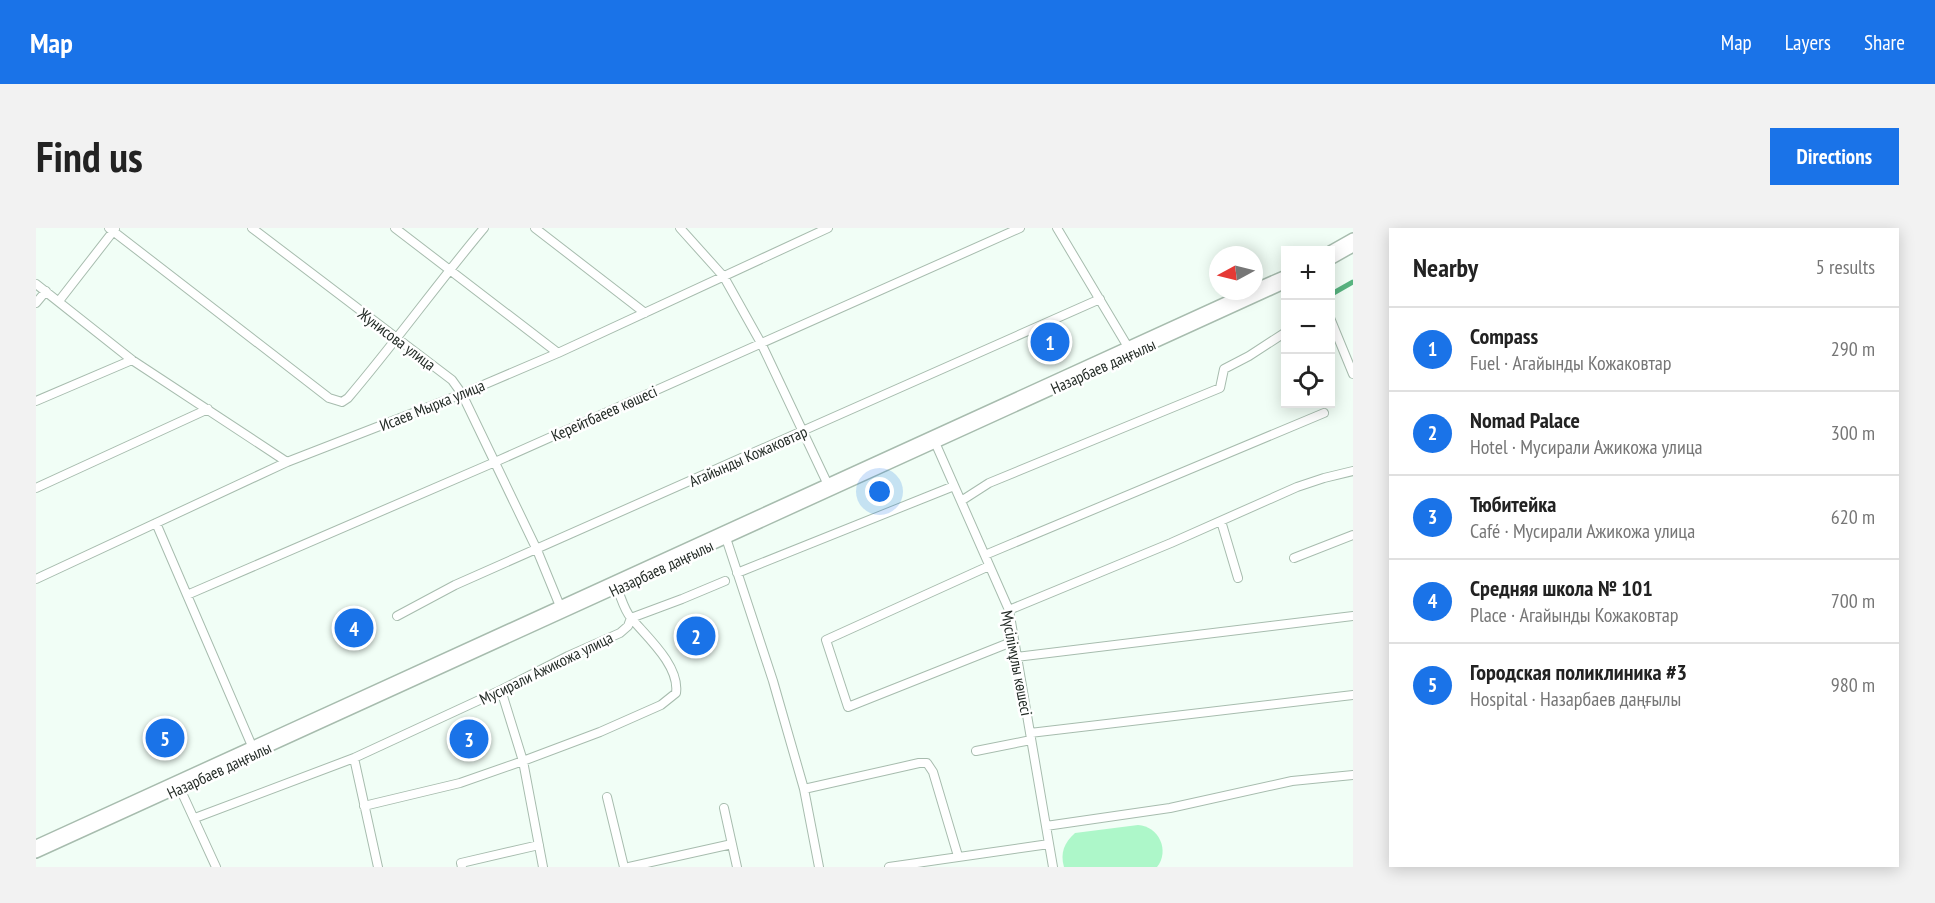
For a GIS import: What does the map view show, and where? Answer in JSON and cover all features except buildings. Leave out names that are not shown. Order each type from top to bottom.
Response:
[{"type":"main road","points":[[1335,248],[1353,238]]},
{"type":"main road","points":[[1335,257],[1353,247]]},
{"type":"main road","name":"Назарбаев даңғылы","points":[[1263,286],[1281,278]]},
{"type":"main road","name":"Назарбаев даңғылы","points":[[1263,288],[1281,284]]},
{"type":"main road","name":"Назарбаев даңғылы","points":[[36,845],[178,784],[1235,300]]},
{"type":"main road","name":"Назарбаев даңғылы","points":[[36,853],[252,746],[562,609],[616,588],[726,538],[829,487]]},
{"type":"street","name":"Жунисова улица","points":[[252,228],[452,380],[462,394],[495,462],[562,609]]},
{"type":"street","points":[[395,228],[558,353]]},
{"type":"street","points":[[59,301],[113,229],[329,398],[342,402],[348,398],[398,339],[484,228]]},
{"type":"street","points":[[535,228],[645,313]]},
{"type":"street","points":[[680,228],[723,277],[761,343],[829,487]]},
{"type":"street","name":"Керейтбаеев көшесі","points":[[187,594],[495,462],[1020,228]]},
{"type":"street","points":[[1057,228],[1130,350]]},
{"type":"street","name":"Исаев Мырка улица","points":[[36,579],[287,462],[462,394],[558,353],[823,229]]},
{"type":"street","points":[[36,284],[132,360],[287,462]]},
{"type":"street","points":[[36,303],[46,291]]},
{"type":"street","name":"Агайынды Кожаковтар","points":[[397,616],[455,585],[1100,299]]},
{"type":"street","points":[[1335,330],[1353,374]]},
{"type":"street","points":[[961,501],[989,483],[1220,388],[1224,369],[1281,335]]},
{"type":"street","points":[[36,401],[132,360]]},
{"type":"street","points":[[36,488],[208,409]]},
{"type":"street","points":[[985,555],[1324,413]]},
{"type":"street","name":"Мүсілімұлы көшесі","points":[[934,439],[1009,610],[1053,867]]},
{"type":"street","points":[[1009,610],[1297,487],[1353,471]]},
{"type":"street","points":[[737,573],[954,486]]},
{"type":"street","points":[[1221,521],[1238,578]]},
{"type":"street","points":[[156,523],[252,746]]},
{"type":"street","points":[[1294,558],[1353,535]]},
{"type":"street","points":[[726,538],[773,681],[804,789],[819,867]]},
{"type":"street","points":[[989,566],[826,640],[848,707],[1014,641]]},
{"type":"street","name":"Мусирали Ажикожа улица","points":[[195,818],[354,758],[620,633],[628,626],[631,618],[725,581]]},
{"type":"street","points":[[364,806],[460,783],[523,761],[600,732],[661,705],[676,693],[672,669],[640,626],[631,618],[616,588]]},
{"type":"street","points":[[1017,657],[1353,616]]},
{"type":"street","points":[[501,690],[523,761],[543,867]]},
{"type":"street","points":[[976,751],[1030,736],[1353,695]]},
{"type":"street","points":[[354,758],[378,867]]},
{"type":"street","points":[[804,789],[927,763],[933,772],[958,856]]},
{"type":"street","points":[[1046,826],[1170,808],[1292,781],[1353,775]]},
{"type":"street","points":[[178,784],[216,867]]},
{"type":"street","points":[[607,796],[624,867]]},
{"type":"street","points":[[724,808],[738,867]]},
{"type":"street","points":[[629,867],[732,844]]},
{"type":"street","points":[[889,867],[1049,844]]},
{"type":"street","points":[[462,867],[461,863],[539,845]]},
{"type":"green space","points":[[1138,825],[1152,830],[1160,840],[1162,854],[1157,867],[1064,867],[1062,857],[1064,848],[1075,833]]},
{"type":"waterway","points":[[1335,292],[1353,282]]},
{"type":"place","name":"Compass","points":[[1050,342]]},
{"type":"place","name":"Средняя школа № 101","points":[[354,628]]},
{"type":"place","name":"Nomad Palace","points":[[696,636]]},
{"type":"place","name":"Городская поликлиника #3","points":[[165,738]]},
{"type":"place","name":"Тюбитейка","points":[[469,739]]}]
